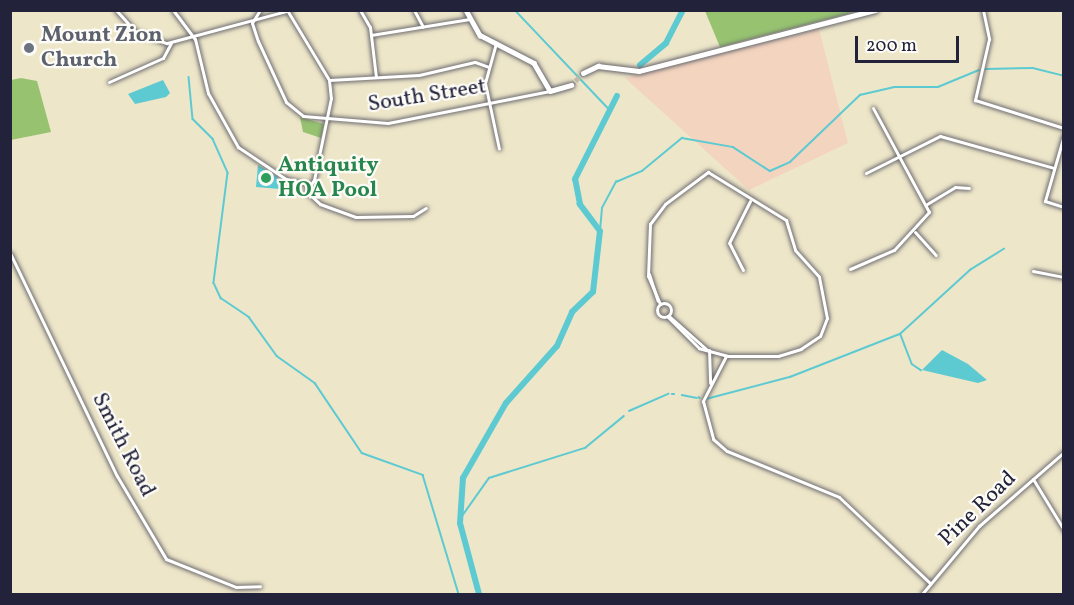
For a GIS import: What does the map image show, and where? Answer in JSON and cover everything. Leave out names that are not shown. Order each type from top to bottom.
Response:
[{"type":"street","points":[[116,10],[136,32],[171,43],[195,39],[289,11],[329,81],[327,122],[311,185],[306,191],[320,204],[356,217],[413,216],[426,208]]},
{"type":"street","points":[[173,10],[195,39],[208,93],[238,147],[286,179],[311,185]]},
{"type":"street","points":[[179,15],[185,10]]},
{"type":"street","points":[[252,23],[260,10]]},
{"type":"street","points":[[414,10],[423,27]]},
{"type":"street","points":[[466,10],[480,35],[496,41],[534,63],[550,91]]},
{"type":"street","points":[[583,73],[598,66],[639,71],[875,10]]},
{"type":"street","points":[[983,10],[989,39],[975,100],[1064,128]]},
{"type":"street","points":[[361,11],[371,34],[376,77]]},
{"type":"street","points":[[371,34],[470,19]]},
{"type":"street","name":"South Street","points":[[252,23],[292,110],[327,122],[408,121],[571,85]]},
{"type":"street","points":[[496,41],[489,67],[488,104],[499,149]]},
{"type":"street","points":[[109,82],[163,58],[171,43]]},
{"type":"street","points":[[329,81],[376,77],[475,62],[489,67]]},
{"type":"street","points":[[850,269],[894,250],[915,232],[928,215],[927,204],[873,108]]},
{"type":"street","points":[[1064,135],[1045,201],[1064,207]]},
{"type":"street","points":[[866,173],[939,136],[1054,168]]},
{"type":"street","points":[[708,172],[721,176],[750,201],[786,220],[795,250],[819,277],[826,322],[816,341],[786,355],[726,356],[708,350],[668,316],[658,313],[659,303],[650,274],[650,224],[698,177],[708,172]]},
{"type":"street","points":[[927,204],[955,188],[969,188]]},
{"type":"street","points":[[743,270],[729,243],[750,201]]},
{"type":"street","points":[[915,232],[936,255]]},
{"type":"street","name":"Smith Road","points":[[10,253],[117,476],[166,559],[236,587],[260,586]]},
{"type":"street","points":[[1033,271],[1064,277]]},
{"type":"street","points":[[659,303],[669,305],[668,316]]},
{"type":"street","points":[[708,350],[710,383],[703,419],[719,445],[839,497],[930,583]]},
{"type":"street","points":[[710,383],[726,356]]},
{"type":"street","name":"Pine Road","points":[[922,594],[974,531],[1064,452]]},
{"type":"street","points":[[1033,478],[1064,530]]},
{"type":"shaded area","points":[[819,29],[848,143],[749,190],[625,78]]},
{"type":"green space","points":[[705,11],[859,11],[720,47]]},
{"type":"green space","points":[[21,78],[37,81],[51,132],[11,140],[11,80]]},
{"type":"green space","points":[[300,117],[324,124],[321,138],[303,132]]},
{"type":"water","points":[[163,80],[170,93],[166,97],[135,104],[128,94]]},
{"type":"water","name":"Antiquity HOA Pool","points":[[258,165],[278,177],[280,189],[256,187]]},
{"type":"water","points":[[942,350],[968,364],[987,380],[978,383],[922,370]]},
{"type":"waterway","points":[[515,10],[608,108]]},
{"type":"waterway","points":[[640,65],[666,43],[683,10]]},
{"type":"waterway","points":[[986,69],[1033,68],[1064,76]]},
{"type":"waterway","points":[[600,231],[602,208],[616,182],[642,171],[682,138],[733,147],[770,171],[790,162],[860,95],[894,87],[938,87],[979,70]]},
{"type":"waterway","points":[[189,77],[193,119],[213,139],[228,173],[214,283],[221,298],[249,317],[277,356],[315,383],[362,453],[423,475],[459,594]]},
{"type":"waterway","points":[[479,594],[460,523],[463,478],[506,403],[557,346],[572,312],[593,292],[600,231],[580,204],[575,179],[617,96]]},
{"type":"waterway","points":[[706,399],[790,377],[900,334],[970,270],[1004,249]]},
{"type":"waterway","points":[[901,335],[912,364],[921,370]]},
{"type":"waterway","points":[[629,411],[668,394]]},
{"type":"waterway","points":[[682,395],[697,398]]},
{"type":"waterway","points":[[460,519],[489,478],[585,448],[624,416]]},
{"type":"tunnel","points":[[571,85],[583,73]]},
{"type":"place","name":"Mount Zion Church","points":[[29,48]]},
{"type":"place","name":"Antiquity HOA Pool","points":[[266,178]]}]
